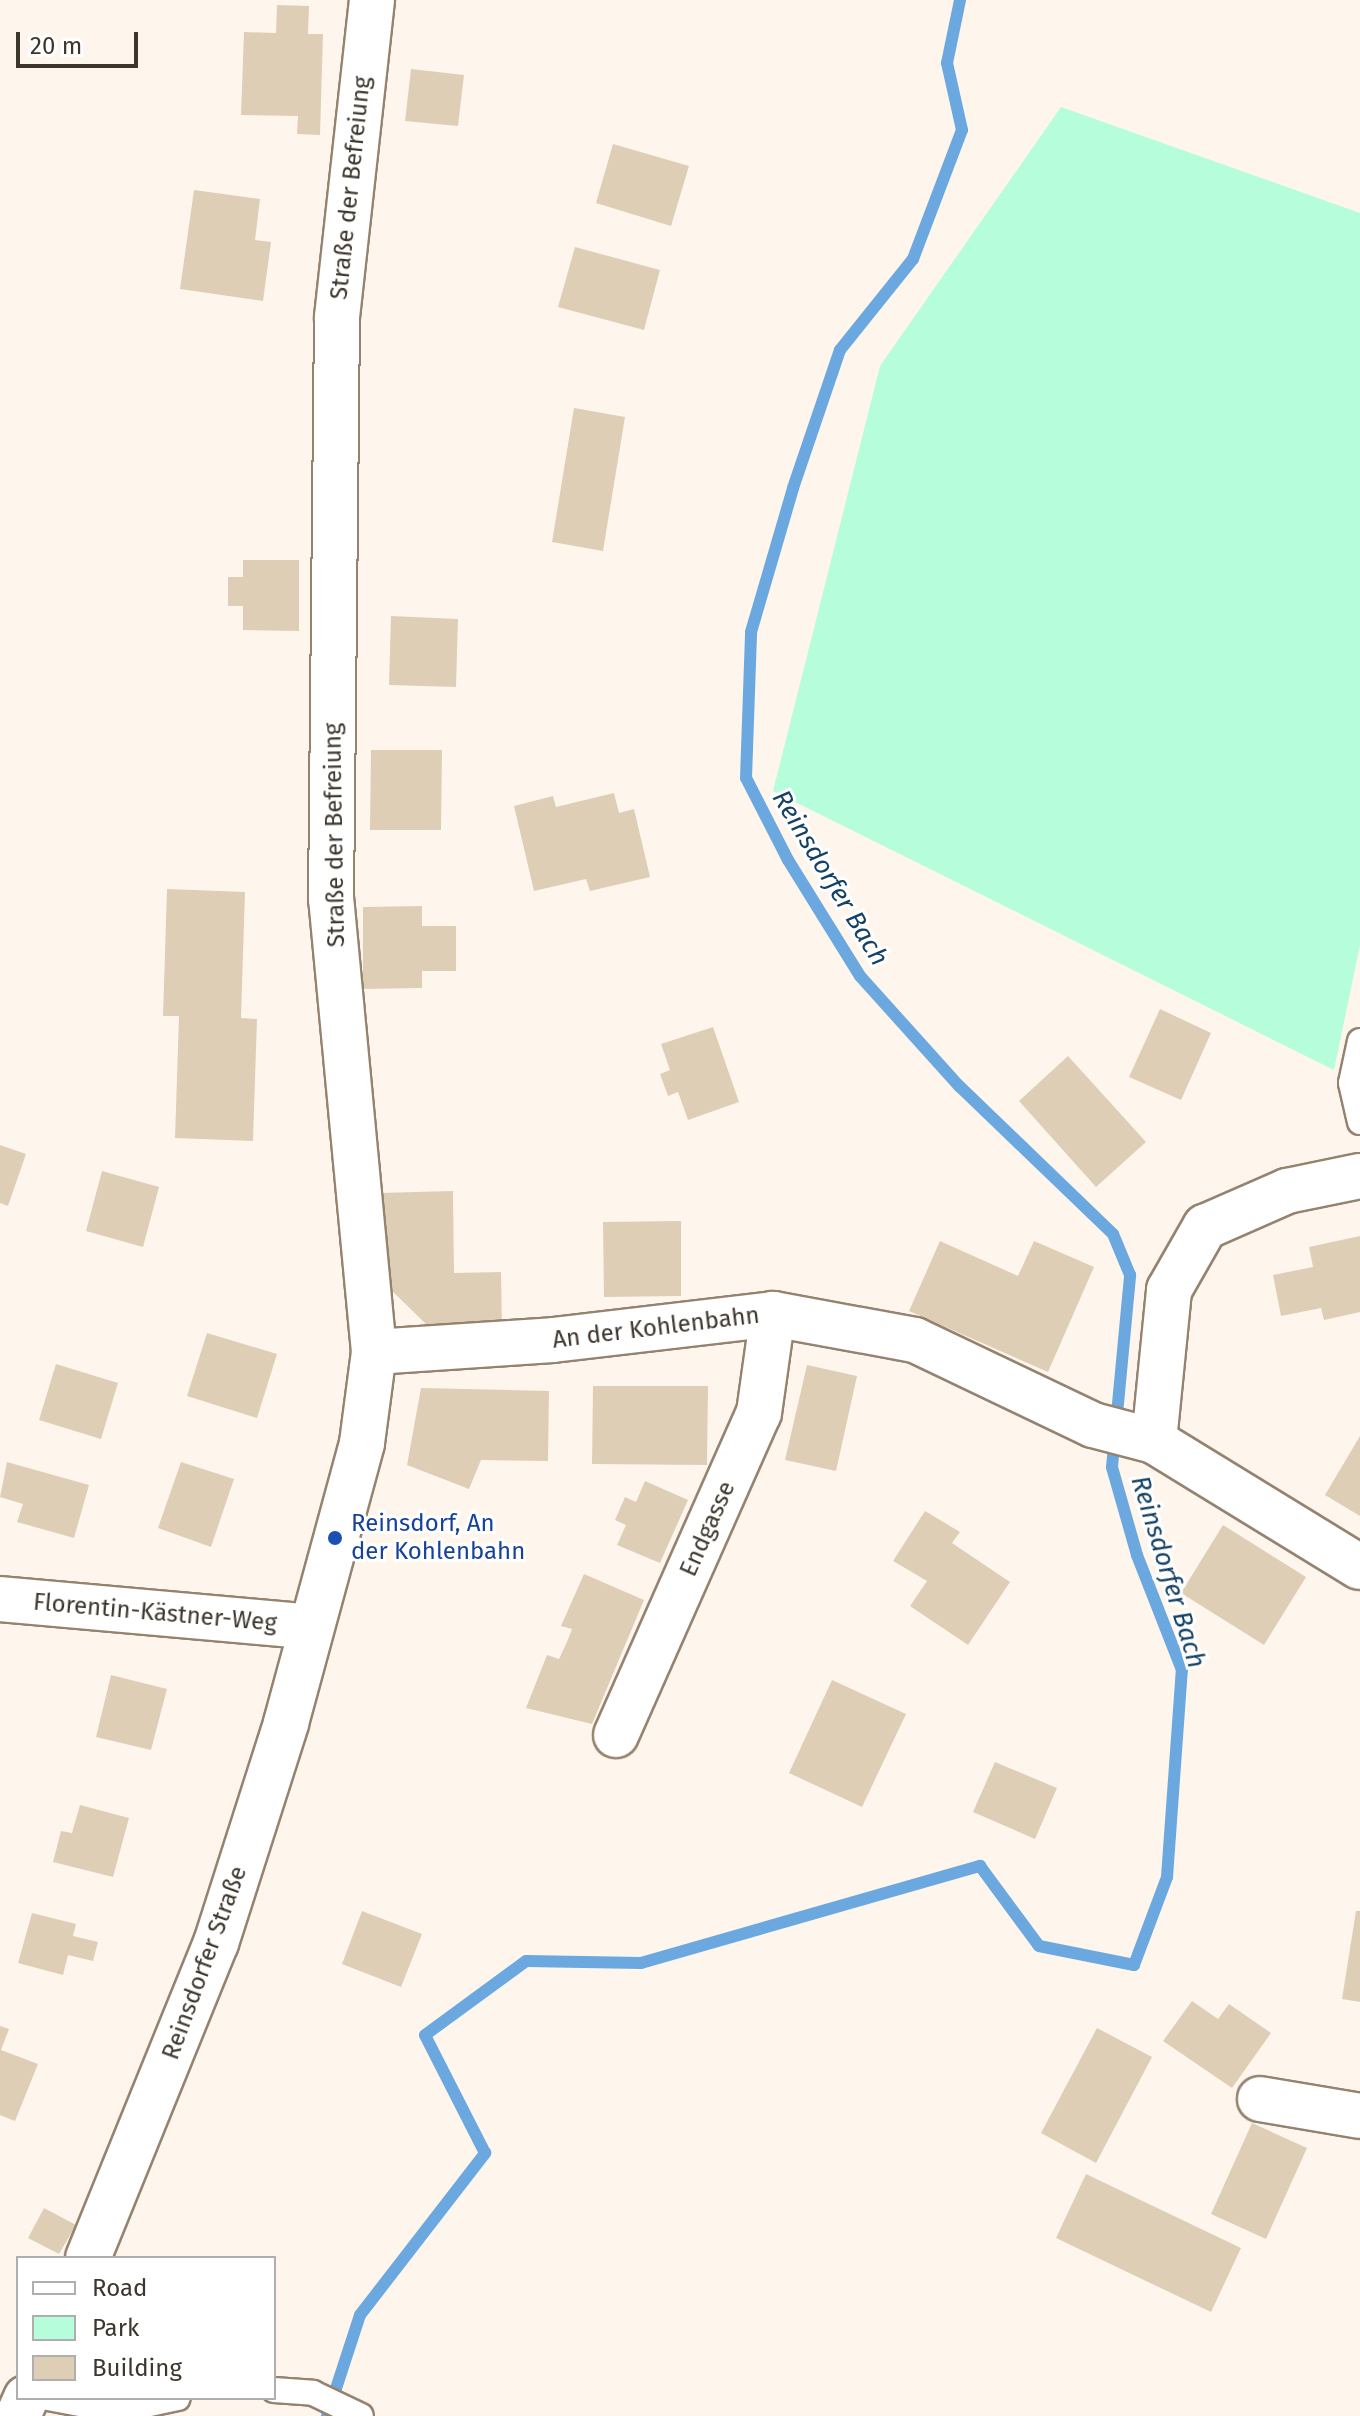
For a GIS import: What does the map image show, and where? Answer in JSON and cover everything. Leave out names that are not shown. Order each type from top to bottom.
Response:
[{"type":"street","name":"Straße der Befreiung","points":[[307,1644],[362,1443],[374,1352],[331,900],[337,317],[372,0]]},
{"type":"street","points":[[1154,1441],[1169,1290],[1205,1227],[1287,1191],[1360,1176]]},
{"type":"street","name":"An der Kohlenbahn","points":[[374,1352],[553,1340],[773,1314],[915,1340],[1093,1425],[1154,1441],[1360,1567]]},
{"type":"street","name":"Endgasse","points":[[616,1735],[759,1413],[773,1314]]},
{"type":"street","name":"Florentin-Kästner-Weg","points":[[0,1599],[307,1644]]},
{"type":"street","name":"Reinsdorfer Straße","points":[[89,2256],[216,1943],[307,1644]]},
{"type":"street","points":[[1260,2099],[1360,2116]]},
{"type":"lane","points":[[1360,1041],[1351,1083],[1360,1122]]},
{"type":"lane","points":[[276,2390],[313,2393],[359,2415]]},
{"type":"lane","points":[[59,2400],[117,2411],[169,2400]]},
{"type":"green space","points":[[1061,107],[1360,213],[1360,945],[1334,1070],[773,791],[880,366]]},
{"type":"building","points":[[277,5],[309,6],[308,34],[323,34],[320,135],[297,134],[298,116],[241,115],[244,32],[276,33]]},
{"type":"building","points":[[411,69],[464,75],[458,126],[405,121]]},
{"type":"building","points":[[613,144],[689,166],[671,226],[596,203]]},
{"type":"building","points":[[194,190],[260,199],[255,240],[271,242],[263,301],[180,289]]},
{"type":"building","points":[[575,247],[660,270],[644,330],[558,307]]},
{"type":"building","points":[[574,408],[625,417],[603,551],[552,542]]},
{"type":"building","points":[[243,560],[299,560],[299,631],[243,630],[243,606],[228,606],[228,577],[243,577]]},
{"type":"building","points":[[391,616],[458,619],[456,687],[389,685]]},
{"type":"building","points":[[371,750],[442,750],[441,830],[370,830]]},
{"type":"building","points":[[614,793],[619,813],[634,809],[650,877],[590,891],[586,879],[534,891],[514,806],[553,796],[556,807]]},
{"type":"building","points":[[167,889],[245,892],[241,1018],[257,1019],[253,1141],[175,1138],[179,1016],[163,1016]]},
{"type":"building","points":[[422,906],[422,926],[456,926],[456,971],[422,971],[422,988],[363,989],[363,907]]},
{"type":"building","points":[[1160,1009],[1211,1033],[1181,1100],[1129,1077]]},
{"type":"building","points":[[713,1027],[739,1102],[688,1120],[678,1092],[668,1096],[660,1074],[670,1070],[661,1044]]},
{"type":"building","points":[[1068,1056],[1146,1142],[1096,1187],[1019,1101]]},
{"type":"building","points":[[0,1145],[26,1154],[8,1206],[0,1203]]},
{"type":"building","points":[[102,1171],[159,1187],[143,1247],[86,1231]]},
{"type":"building","points":[[453,1191],[454,1273],[501,1272],[502,1328],[431,1329],[384,1283],[379,1193]]},
{"type":"building","points":[[681,1221],[681,1296],[604,1297],[603,1222]]},
{"type":"building","points":[[1360,1236],[1360,1312],[1324,1320],[1321,1308],[1281,1316],[1273,1275],[1313,1267],[1309,1247]]},
{"type":"building","points":[[940,1241],[1018,1276],[1034,1241],[1094,1267],[1048,1372],[909,1311]]},
{"type":"building","points":[[207,1333],[277,1354],[257,1418],[187,1396]]},
{"type":"building","points":[[56,1364],[118,1383],[101,1439],[39,1420]]},
{"type":"building","points":[[807,1365],[857,1376],[836,1471],[785,1460]]},
{"type":"building","points":[[593,1386],[708,1386],[707,1465],[592,1464]]},
{"type":"building","points":[[421,1388],[549,1391],[548,1461],[481,1460],[469,1489],[407,1465]]},
{"type":"building","points":[[1360,1436],[1360,1516],[1325,1495]]},
{"type":"building","points":[[7,1462],[89,1485],[74,1538],[17,1522],[23,1504],[0,1497]]},
{"type":"building","points":[[181,1462],[234,1479],[211,1547],[158,1528]]},
{"type":"building","points":[[645,1481],[688,1500],[660,1563],[617,1545],[626,1525],[615,1520],[625,1497],[636,1502]]},
{"type":"building","points":[[925,1511],[960,1532],[952,1543],[1010,1582],[968,1645],[910,1606],[927,1581],[893,1561]]},
{"type":"building","points":[[1223,1525],[1306,1577],[1264,1645],[1181,1593]]},
{"type":"building","points":[[584,1574],[644,1600],[592,1724],[526,1708],[547,1655],[559,1659],[567,1642],[572,1629],[561,1626]]},
{"type":"building","points":[[111,1675],[167,1689],[151,1750],[96,1737]]},
{"type":"building","points":[[832,1680],[906,1714],[862,1807],[789,1773]]},
{"type":"building","points":[[995,1762],[1057,1788],[1035,1839],[973,1812]]},
{"type":"building","points":[[80,1805],[129,1818],[113,1877],[53,1862],[61,1831],[72,1833]]},
{"type":"building","points":[[362,1911],[422,1934],[401,1987],[342,1964]]},
{"type":"building","points":[[1356,1911],[1360,1911],[1360,2002],[1342,1999]]},
{"type":"building","points":[[32,1913],[76,1924],[73,1936],[98,1942],[93,1961],[68,1955],[63,1975],[18,1963]]},
{"type":"building","points":[[1192,2001],[1218,2019],[1229,2004],[1271,2033],[1232,2088],[1163,2041]]},
{"type":"building","points":[[0,2026],[9,2029],[1,2050],[38,2064],[15,2121],[0,2115]]},
{"type":"building","points":[[1097,2028],[1152,2057],[1096,2163],[1041,2133]]},
{"type":"building","points":[[1252,2123],[1307,2148],[1266,2239],[1211,2214]]},
{"type":"building","points":[[1086,2174],[1241,2248],[1211,2312],[1056,2238]]},
{"type":"building","points":[[44,2208],[76,2225],[59,2254],[28,2238]]},
{"type":"waterway","name":"Reinsdorfer Bach","points":[[327,2416],[360,2315],[485,2153],[425,2035],[526,1961],[641,1963],[980,1866],[1039,1946],[1134,1965],[1167,1877],[1182,1670],[1137,1555],[1112,1467],[1130,1275],[1113,1234],[959,1086],[860,976],[788,860],[746,778],[751,632],[793,488],[840,350],[913,259],[962,130],[947,63],[960,0]]},
{"type":"place","name":"Reinsdorf, An der Kohlenbahn","points":[[335,1538]]}]
